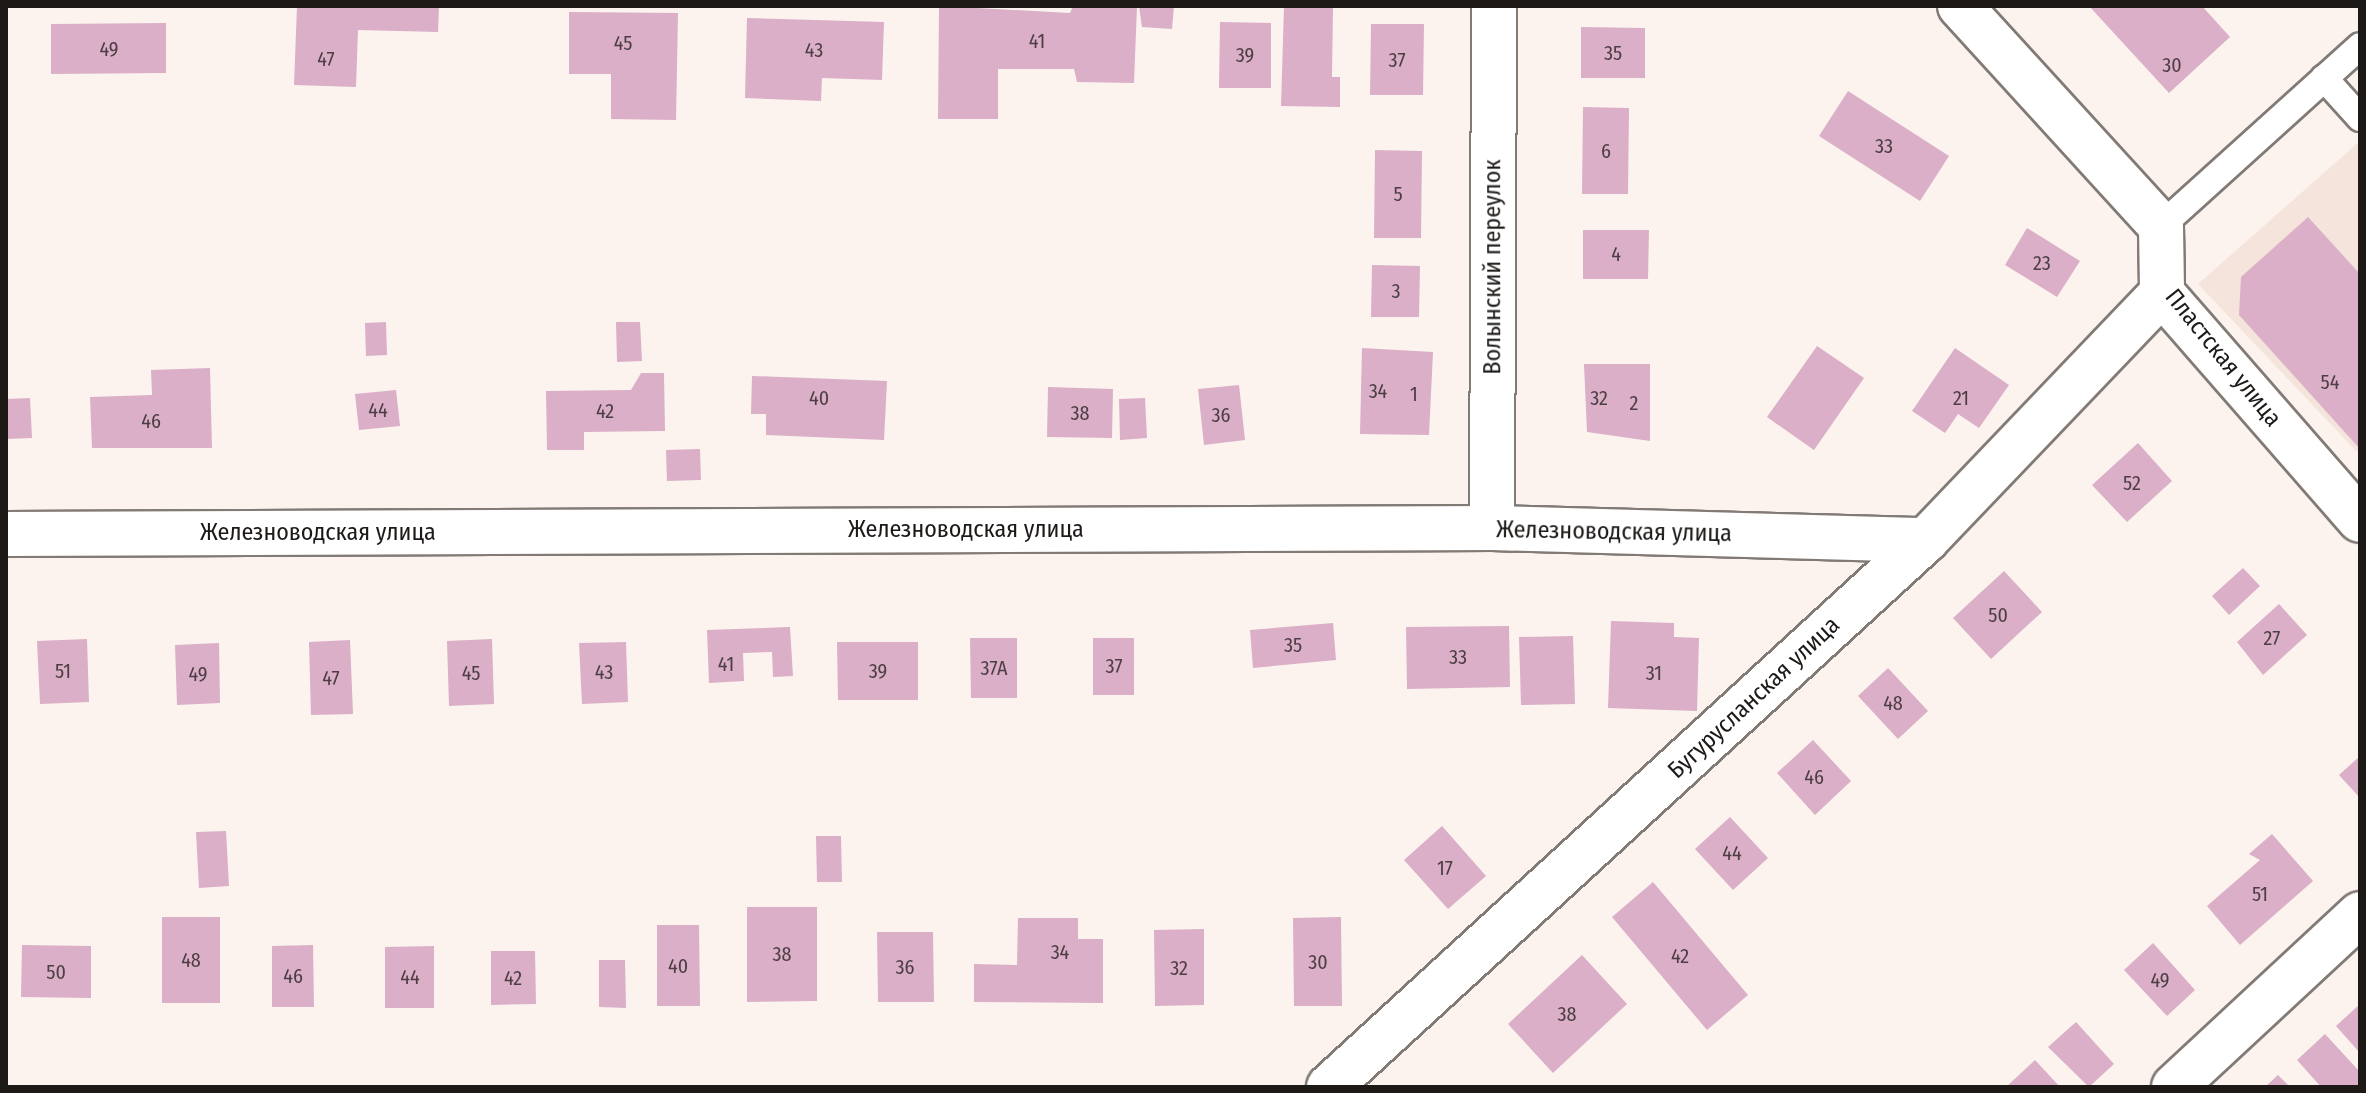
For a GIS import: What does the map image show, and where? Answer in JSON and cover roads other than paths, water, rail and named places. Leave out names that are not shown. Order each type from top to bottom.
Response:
[{"type":"street","name":"Волынский переулок","points":[[1492,528],[1494,6]]},
{"type":"street","points":[[1960,6],[2161,226]]},
{"type":"street","name":"Пластская улица","points":[[2161,226],[2162,293],[2360,520]]},
{"type":"street","name":"Бугурусланская улица","points":[[1329,1087],[1926,540],[2162,293]]},
{"type":"street","name":"Железноводская улица","points":[[6,534],[1492,528],[1926,540]]},
{"type":"street","points":[[2174,1087],[2360,914]]},
{"type":"lane","points":[[2161,226],[2360,46]]},
{"type":"lane","points":[[2324,78],[2360,118]]}]
